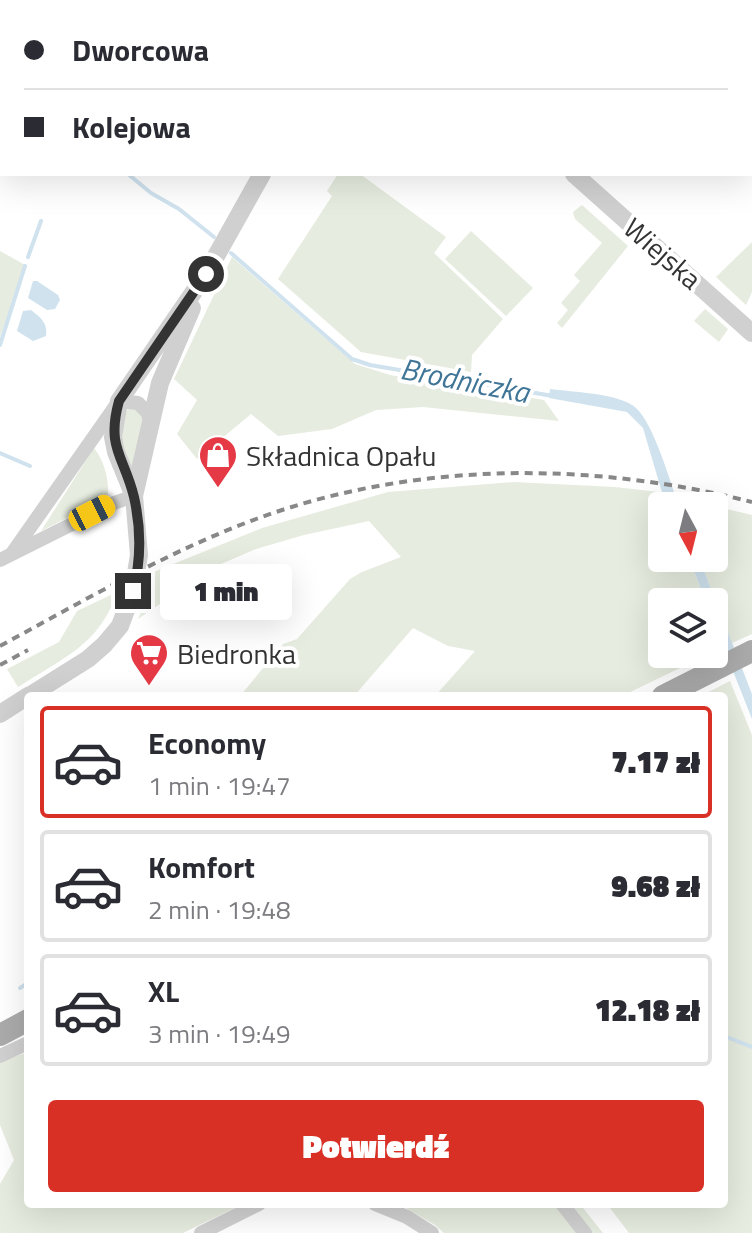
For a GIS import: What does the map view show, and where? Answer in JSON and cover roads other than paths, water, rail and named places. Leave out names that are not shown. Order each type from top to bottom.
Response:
[{"type":"main road","points":[[671,692],[752,651]]},
{"type":"main road","points":[[0,1035],[24,1022]]},
{"type":"street","points":[[6,556],[119,401],[206,274],[261,176]]},
{"type":"street","name":"Wiejska","points":[[576,176],[752,333]]},
{"type":"street","points":[[134,496],[160,383],[206,274]]},
{"type":"street","points":[[119,401],[138,403],[148,413],[150,421]]},
{"type":"street","points":[[34,692],[88,659],[104,645],[120,626],[133,591],[139,562],[138,531],[134,496],[113,437],[119,401]]},
{"type":"street","points":[[6,556],[134,496]]},
{"type":"street","points":[[0,714],[24,699]]},
{"type":"street","points":[[0,1056],[24,1045]]},
{"type":"street","points":[[201,1233],[251,1208]]},
{"type":"street","points":[[385,1208],[407,1217],[432,1233]]},
{"type":"street","points":[[565,1208],[585,1233]]},
{"type":"water","points":[[33,281],[58,295],[60,300],[55,309],[47,310],[28,298]]},
{"type":"water","points":[[31,310],[46,328],[46,336],[33,341],[17,331],[23,311]]},
{"type":"water","points":[[550,389],[583,392],[619,399],[636,408],[655,440],[674,492],[662,492],[643,428],[627,412],[549,398]]},
{"type":"water","points":[[694,572],[704,572],[711,588],[701,588]]},
{"type":"water","points":[[728,632],[752,694],[752,719],[728,658]]},
{"type":"waterway","name":"Brodniczka","points":[[130,176],[214,237]]},
{"type":"waterway","points":[[28,257],[41,221]]},
{"type":"waterway","name":"Brodniczka","points":[[231,253],[352,359],[370,365],[553,396]]},
{"type":"waterway","points":[[0,345],[25,266]]},
{"type":"waterway","points":[[0,453],[30,466]]},
{"type":"waterway","points":[[20,988],[24,986]]},
{"type":"waterway","points":[[728,1038],[752,1047]]},
{"type":"railway","points":[[0,646],[190,546],[256,519],[316,500],[377,486],[440,477],[502,473],[566,474],[628,479],[752,502]]},
{"type":"railway","points":[[0,665],[28,650]]},
{"type":"place","name":"Składnica Opału","points":[[218,489]]},
{"type":"place","name":"Biedronka","points":[[149,687]]}]
